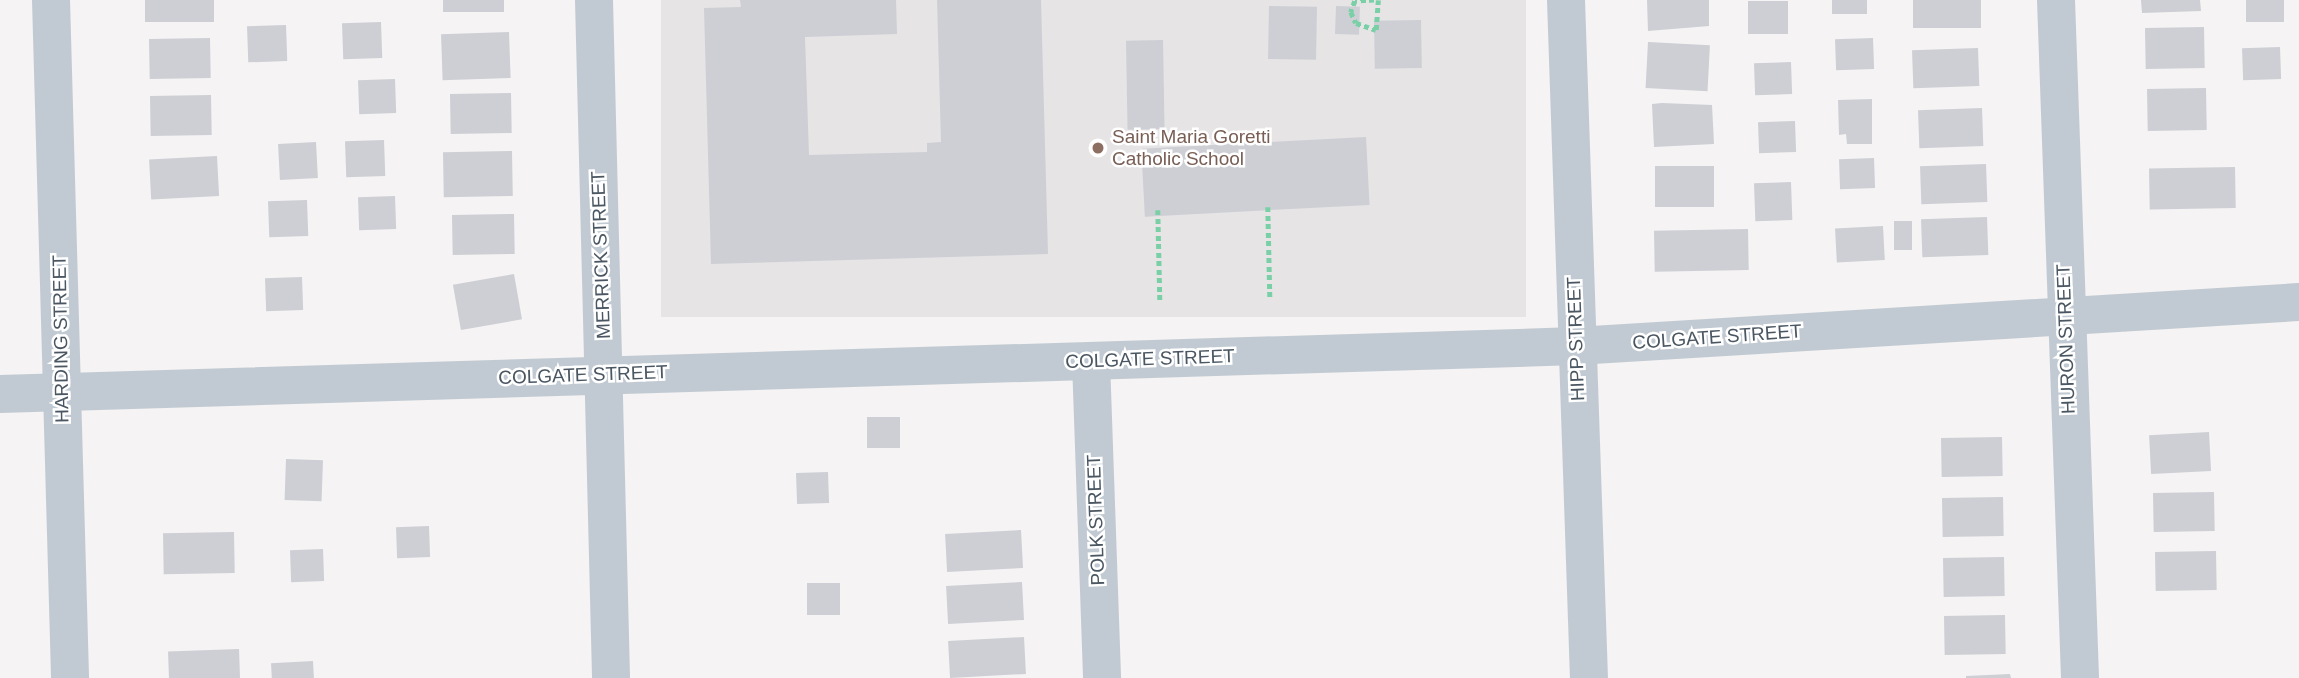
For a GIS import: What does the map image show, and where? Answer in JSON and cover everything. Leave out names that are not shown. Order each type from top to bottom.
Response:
[{"type":"street","name":"HARDING STREET","points":[[51,0],[70,678]]},
{"type":"street","name":"MERRICK STREET","points":[[594,0],[611,678]]},
{"type":"street","name":"HIPP STREET","points":[[1566,0],[1589,678]]},
{"type":"street","name":"HURON STREET","points":[[2056,0],[2080,678]]},
{"type":"street","name":"COLGATE STREET","points":[[0,394],[1576,346],[2065,313],[2299,302]]},
{"type":"street","name":"POLK STREET","points":[[1091,361],[1102,678]]},
{"type":"path","points":[[1376,0],[1376,30],[1356,23],[1351,12],[1355,1],[1376,0]]},
{"type":"path","points":[[1268,207],[1270,297]]},
{"type":"path","points":[[1158,210],[1160,300]]},
{"type":"shaded area","name":"Saint Maria Goretti Catholic School","points":[[661,0],[1526,0],[1526,317],[661,317]]},
{"type":"building","points":[[145,0],[214,0],[214,22],[145,22]]},
{"type":"building","points":[[443,0],[504,0],[504,12],[443,12]]},
{"type":"building","points":[[740,0],[896,0],[897,34],[805,37],[809,155],[927,152],[927,143],[941,142],[937,0],[1041,0],[1048,254],[711,264],[704,8],[741,7]]},
{"type":"building","points":[[1647,0],[1709,0],[1709,26],[1648,31]]},
{"type":"building","points":[[1832,0],[1867,0],[1867,14],[1832,14]]},
{"type":"building","points":[[1913,0],[1981,0],[1981,28],[1913,28]]},
{"type":"building","points":[[2141,0],[2200,0],[2201,11],[2142,13]]},
{"type":"building","points":[[2246,0],[2284,0],[2284,22],[2246,22]]},
{"type":"building","points":[[1748,1],[1788,1],[1788,34],[1748,34]]},
{"type":"building","points":[[1269,6],[1317,7],[1316,60],[1268,59]]},
{"type":"building","points":[[1336,6],[1360,7],[1359,35],[1335,34]]},
{"type":"building","points":[[1421,20],[1422,68],[1375,69],[1374,21]]},
{"type":"building","points":[[381,22],[382,58],[343,59],[342,23]]},
{"type":"building","points":[[286,25],[287,61],[248,62],[247,26]]},
{"type":"building","points":[[2204,27],[2205,68],[2146,69],[2145,28]]},
{"type":"building","points":[[509,32],[511,78],[443,80],[441,34]]},
{"type":"building","points":[[210,38],[211,78],[150,79],[149,39]]},
{"type":"building","points":[[1873,38],[1874,69],[1836,70],[1835,39]]},
{"type":"building","points":[[1163,40],[1165,129],[1128,130],[1126,41]]},
{"type":"building","points":[[1648,42],[1710,45],[1708,91],[1646,88]]},
{"type":"building","points":[[2280,47],[2281,79],[2243,80],[2242,48]]},
{"type":"building","points":[[1978,48],[1979,86],[1913,88],[1912,50]]},
{"type":"building","points":[[1791,62],[1792,94],[1755,95],[1754,63]]},
{"type":"building","points":[[395,79],[396,113],[359,114],[358,80]]},
{"type":"building","points":[[2206,88],[2207,130],[2148,131],[2147,89]]},
{"type":"building","points":[[511,93],[512,133],[451,134],[450,94]]},
{"type":"building","points":[[211,95],[212,135],[151,136],[150,96]]},
{"type":"building","points":[[1872,99],[1872,144],[1847,144],[1846,134],[1839,135],[1838,100]]},
{"type":"building","points":[[1652,104],[1712,105],[1714,144],[1654,147]]},
{"type":"building","points":[[1982,108],[1983,146],[1919,148],[1918,110]]},
{"type":"building","points":[[1795,121],[1796,152],[1759,153],[1758,122]]},
{"type":"building","points":[[1366,137],[1370,205],[1145,217],[1141,149]]},
{"type":"building","points":[[384,140],[385,176],[346,177],[345,141]]},
{"type":"building","points":[[316,142],[318,178],[280,180],[278,144]]},
{"type":"building","points":[[512,151],[513,196],[444,197],[443,152]]},
{"type":"building","points":[[217,156],[219,196],[151,200],[149,160]]},
{"type":"building","points":[[1874,158],[1875,188],[1840,189],[1839,159]]},
{"type":"building","points":[[1986,164],[1987,202],[1921,204],[1920,166]]},
{"type":"building","points":[[1655,166],[1714,166],[1714,207],[1655,207]]},
{"type":"building","points":[[2235,167],[2236,208],[2150,209],[2149,169]]},
{"type":"building","points":[[1791,182],[1792,220],[1755,221],[1754,183]]},
{"type":"building","points":[[395,196],[396,229],[359,230],[358,197]]},
{"type":"building","points":[[307,200],[308,236],[269,237],[268,201]]},
{"type":"building","points":[[514,214],[515,254],[453,255],[452,215]]},
{"type":"building","points":[[1987,217],[1988,255],[1922,257],[1921,219]]},
{"type":"building","points":[[1894,221],[1912,221],[1912,250],[1894,250]]},
{"type":"building","points":[[1883,226],[1885,260],[1837,262],[1835,229]]},
{"type":"building","points":[[1748,229],[1749,270],[1655,272],[1654,231]]},
{"type":"building","points":[[514,274],[522,319],[461,330],[453,285]]},
{"type":"building","points":[[302,277],[303,310],[266,311],[265,278]]},
{"type":"building","points":[[867,417],[900,417],[900,448],[867,448]]},
{"type":"building","points":[[2209,432],[2211,471],[2151,474],[2149,435]]},
{"type":"building","points":[[2002,437],[2003,476],[1942,477],[1941,438]]},
{"type":"building","points":[[286,459],[323,460],[322,501],[285,500]]},
{"type":"building","points":[[828,472],[829,503],[797,504],[796,473]]},
{"type":"building","points":[[2214,492],[2215,531],[2154,532],[2153,493]]},
{"type":"building","points":[[2003,497],[2004,536],[1943,537],[1942,498]]},
{"type":"building","points":[[429,526],[430,557],[397,558],[396,527]]},
{"type":"building","points":[[1021,530],[1023,568],[947,572],[945,534]]},
{"type":"building","points":[[234,532],[235,573],[164,574],[163,533]]},
{"type":"building","points":[[323,549],[324,581],[291,582],[290,550]]},
{"type":"building","points":[[2216,551],[2217,590],[2156,591],[2155,552]]},
{"type":"building","points":[[2004,557],[2005,596],[1944,597],[1943,558]]},
{"type":"building","points":[[1022,582],[1024,620],[948,624],[946,586]]},
{"type":"building","points":[[807,583],[840,583],[840,615],[807,615]]},
{"type":"building","points":[[2005,615],[2006,654],[1945,655],[1944,616]]},
{"type":"building","points":[[1024,637],[1026,674],[950,678],[948,641]]},
{"type":"building","points":[[239,649],[240,678],[169,678],[168,651]]},
{"type":"building","points":[[313,661],[314,678],[272,678],[271,663]]},
{"type":"building","points":[[2010,674],[2011,678],[1966,678],[1966,676]]},
{"type":"place","name":"Saint Maria Goretti Catholic School","points":[[1098,148]]}]
